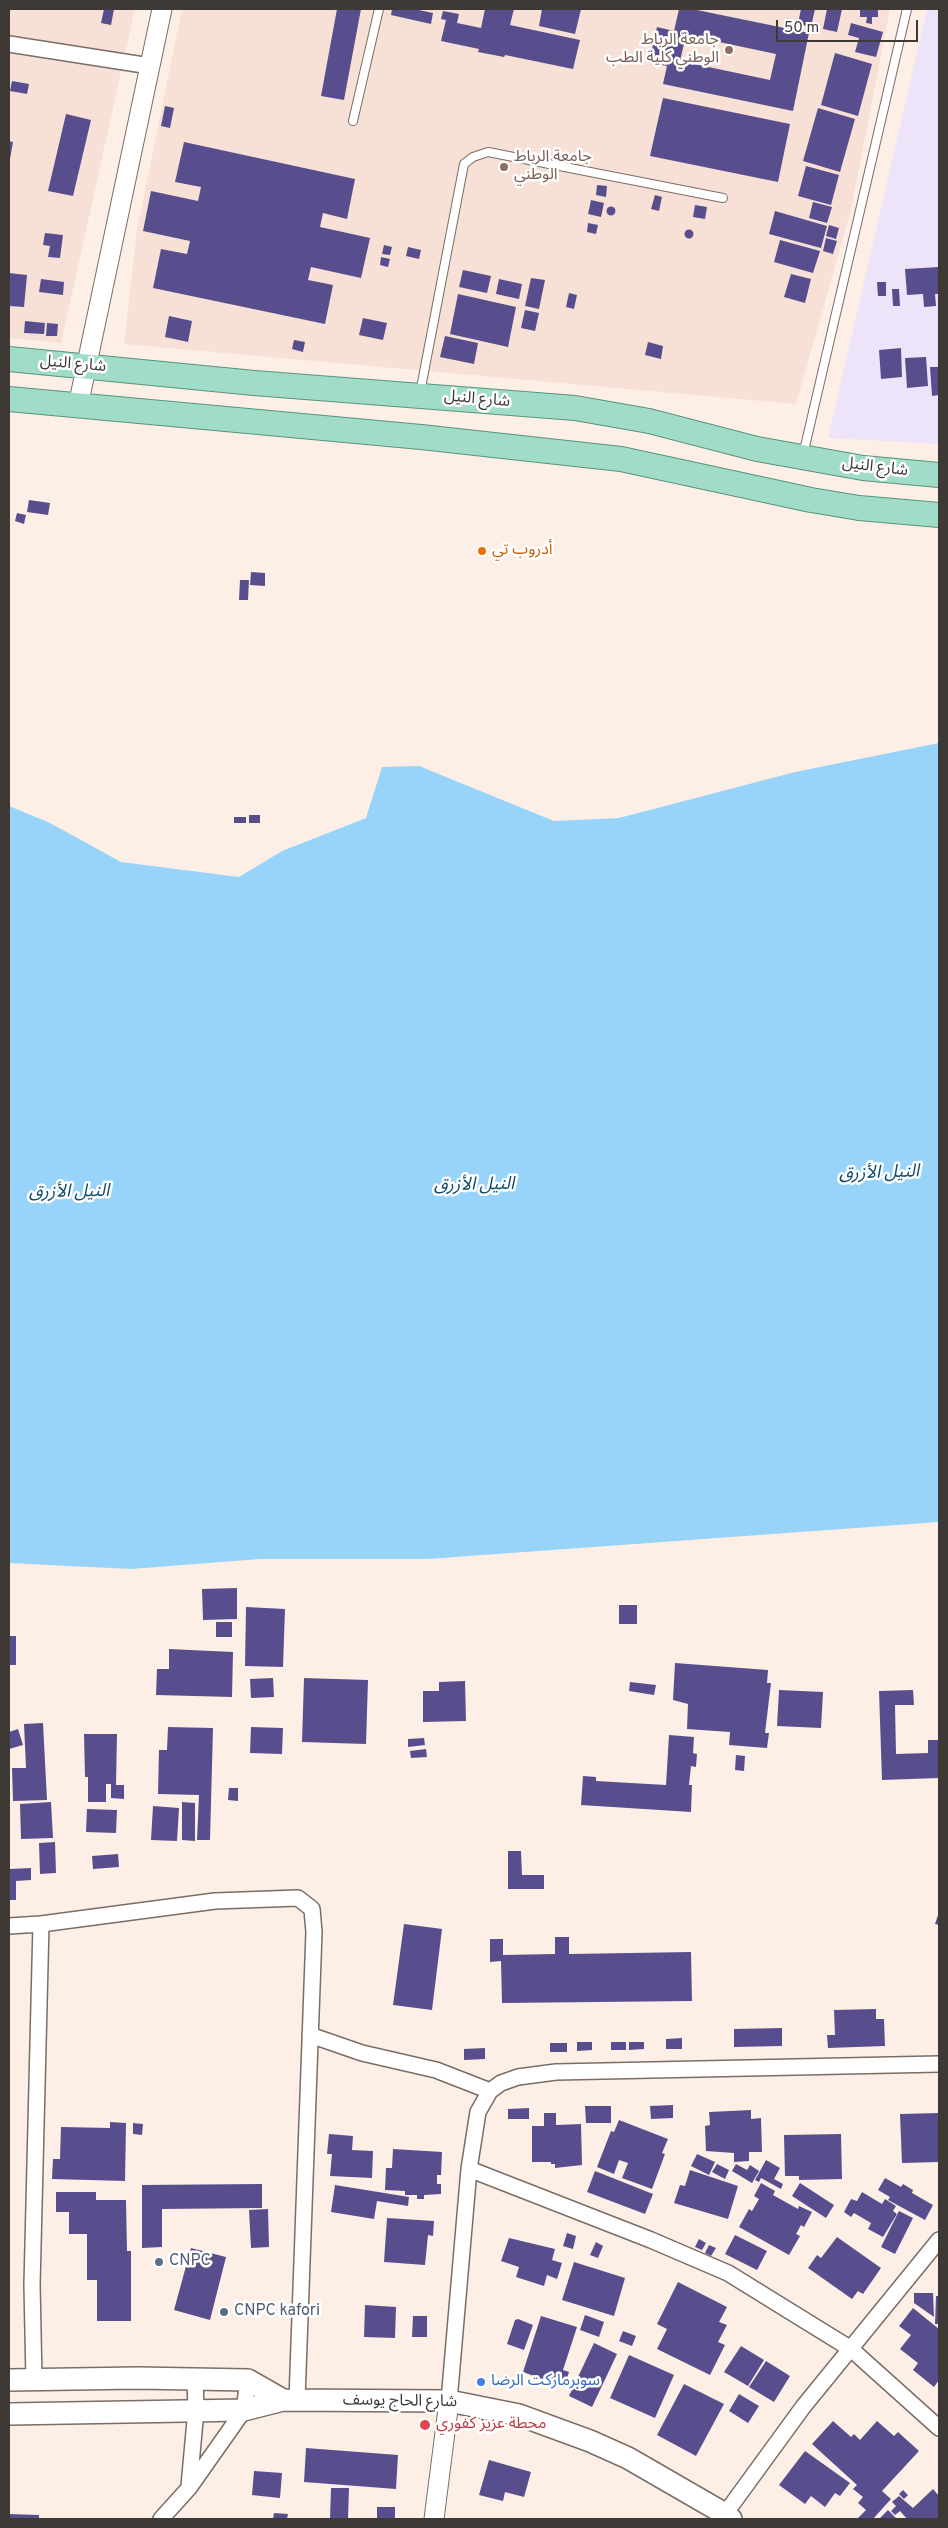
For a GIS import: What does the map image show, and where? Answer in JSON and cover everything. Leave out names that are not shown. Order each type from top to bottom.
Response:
[{"type":"main road","name":"شارع النيل","points":[[9,359],[198,378],[575,408],[648,422],[757,449],[863,468],[939,475]]},
{"type":"main road","points":[[9,400],[421,437],[621,459],[811,500],[859,508],[939,515]]},
{"type":"main road","name":"شارع الحاج يوسف","points":[[9,2380],[196,2378],[248,2380],[290,2400]]},
{"type":"main road","name":"شارع الحاج يوسف","points":[[9,2414],[244,2410],[290,2400],[364,2402],[449,2401],[519,2415],[590,2441],[628,2458],[728,2516]]},
{"type":"street","points":[[78,406],[162,9]]},
{"type":"street","points":[[9,44],[150,66]]},
{"type":"street","points":[[9,1926],[41,1924],[215,1900],[298,1898],[312,1909],[314,1932],[310,2035],[290,2400]]},
{"type":"street","points":[[34,2380],[32,2285],[41,1924]]},
{"type":"street","points":[[310,2035],[362,2053],[436,2070],[490,2091]]},
{"type":"street","points":[[434,2519],[449,2401],[469,2169],[478,2112],[490,2091],[501,2083],[518,2077],[556,2072],[939,2064]]},
{"type":"street","points":[[469,2169],[651,2240],[728,2274],[851,2349],[939,2428]]},
{"type":"street","points":[[728,2516],[803,2407],[939,2240]]},
{"type":"street","points":[[189,2488],[196,2410],[196,2378]]},
{"type":"street","points":[[162,2519],[189,2488],[244,2410],[248,2380]]},
{"type":"lane","points":[[353,121],[379,9]]},
{"type":"lane","points":[[803,457],[907,9]]},
{"type":"lane","points":[[419,395],[464,164],[473,157],[488,152],[723,198]]},
{"type":"shaded area","points":[[9,9],[135,9],[61,343],[9,338]]},
{"type":"shaded area","name":"جامعة الرباط الوطني","points":[[182,9],[890,9],[851,210],[796,404],[124,344],[137,230]]},
{"type":"shaded area","points":[[927,9],[939,9],[939,444],[828,438]]},
{"type":"water","name":"النيل الأزرق","points":[[939,743],[939,1522],[428,1559],[260,1559],[131,1569],[9,1563],[9,806],[50,823],[121,862],[239,877],[282,851],[366,818],[382,767],[419,766],[554,821],[619,818],[795,772]]},
{"type":"building","points":[[104,9],[114,9],[111,25],[101,23]]},
{"type":"building","points":[[337,9],[361,9],[344,100],[321,96]]},
{"type":"building","points":[[392,9],[414,9],[433,13],[431,24],[391,15]]},
{"type":"building","points":[[485,9],[514,9],[510,25],[580,40],[573,69],[505,55],[504,57],[478,52],[479,49],[441,41],[446,20],[441,19],[443,11],[459,14],[457,23],[481,28]]},
{"type":"building","points":[[542,9],[581,9],[575,34],[539,26]]},
{"type":"building","points":[[679,9],[692,9],[809,33],[793,111],[663,84],[667,66],[649,62],[657,27],[674,31]],"holes":[[[686,35],[776,54],[770,80],[680,61]]]},
{"type":"building","points":[[801,9],[815,9],[811,27],[798,24]]},
{"type":"building","points":[[827,9],[842,9],[837,32],[823,29]]},
{"type":"building","points":[[860,9],[878,9],[878,17],[872,17],[872,24],[866,23],[867,17],[860,17]]},
{"type":"building","points":[[851,23],[883,32],[876,57],[855,52],[859,38],[848,35]]},
{"type":"building","points":[[835,53],[872,64],[858,116],[821,105]]},
{"type":"building","points":[[12,81],[29,84],[27,94],[10,91]]},
{"type":"building","points":[[663,98],[790,124],[778,182],[650,156]]},
{"type":"building","points":[[165,106],[174,108],[170,128],[161,126]]},
{"type":"building","points":[[818,108],[855,119],[840,172],[803,161]]},
{"type":"building","points":[[66,114],[91,120],[73,196],[48,191]]},
{"type":"building","points":[[9,141],[13,142],[10,159],[9,158]]},
{"type":"building","points":[[184,142],[355,179],[347,219],[323,213],[320,227],[370,238],[361,278],[311,267],[308,280],[333,285],[325,324],[153,288],[161,249],[187,254],[190,241],[143,231],[151,191],[198,201],[201,187],[175,182]]},
{"type":"building","points":[[806,166],[839,175],[831,205],[798,196]]},
{"type":"building","points":[[597,185],[607,186],[606,197],[596,195]]},
{"type":"building","points":[[655,195],[662,197],[659,211],[651,209]]},
{"type":"building","points":[[591,200],[604,203],[601,217],[588,214]]},
{"type":"building","points":[[813,202],[832,207],[827,223],[809,218]]},
{"type":"building","points":[[695,205],[707,207],[705,219],[693,217]]},
{"type":"building","points":[[611,207],[615,211],[611,215],[607,211]]},
{"type":"building","points":[[775,211],[827,226],[821,248],[769,234]]},
{"type":"building","points":[[588,223],[598,225],[596,234],[587,232]]},
{"type":"building","points":[[829,225],[839,228],[836,239],[826,236]]},
{"type":"building","points":[[689,230],[693,234],[689,238],[685,234]]},
{"type":"building","points":[[45,233],[63,235],[60,258],[48,257],[50,246],[43,245]]},
{"type":"building","points":[[826,238],[837,241],[833,254],[823,251]]},
{"type":"building","points":[[780,240],[820,251],[813,273],[774,262]]},
{"type":"building","points":[[384,245],[392,247],[390,255],[382,254]]},
{"type":"building","points":[[408,247],[421,250],[419,259],[406,256]]},
{"type":"building","points":[[381,257],[390,259],[388,267],[380,265]]},
{"type":"building","points":[[939,267],[939,294],[935,294],[936,306],[924,307],[923,294],[907,295],[905,269]]},
{"type":"building","points":[[463,270],[491,276],[487,293],[459,287]]},
{"type":"building","points":[[9,273],[27,275],[24,307],[9,306]]},
{"type":"building","points":[[791,274],[811,279],[805,303],[784,297]]},
{"type":"building","points":[[531,278],[545,280],[539,309],[525,306]]},
{"type":"building","points":[[41,279],[64,282],[63,295],[39,292]]},
{"type":"building","points":[[499,279],[522,284],[519,299],[496,294]]},
{"type":"building","points":[[877,282],[886,282],[886,296],[878,296]]},
{"type":"building","points":[[892,289],[899,289],[900,306],[893,306]]},
{"type":"building","points":[[569,293],[577,295],[574,309],[566,307]]},
{"type":"building","points":[[458,294],[516,307],[508,347],[450,334]]},
{"type":"building","points":[[525,310],[539,313],[535,331],[521,328]]},
{"type":"building","points":[[169,316],[192,321],[188,342],[165,337]]},
{"type":"building","points":[[363,318],[387,323],[383,340],[359,335]]},
{"type":"building","points":[[25,321],[45,323],[44,334],[24,333]]},
{"type":"building","points":[[47,323],[58,324],[57,336],[46,336]]},
{"type":"building","points":[[445,336],[478,343],[474,364],[440,357]]},
{"type":"building","points":[[294,340],[305,342],[303,352],[292,349]]},
{"type":"building","points":[[648,342],[663,346],[661,359],[645,355]]},
{"type":"building","points":[[901,348],[902,377],[881,379],[879,350]]},
{"type":"building","points":[[926,357],[928,386],[907,388],[905,358]]},
{"type":"building","points":[[930,367],[939,367],[939,395],[932,396]]},
{"type":"building","points":[[29,500],[50,503],[48,515],[27,512]]},
{"type":"building","points":[[17,513],[26,515],[24,524],[15,521]]},
{"type":"building","points":[[251,572],[265,573],[265,586],[250,585]]},
{"type":"building","points":[[240,580],[249,580],[248,600],[239,600]]},
{"type":"building","points":[[249,815],[260,815],[260,823],[249,823]]},
{"type":"building","points":[[234,817],[246,817],[246,823],[234,823]]},
{"type":"building","points":[[237,1588],[237,1619],[203,1620],[202,1589]]},
{"type":"building","points":[[619,1605],[637,1605],[637,1624],[619,1624]]},
{"type":"building","points":[[246,1607],[285,1609],[283,1667],[245,1666]]},
{"type":"building","points":[[216,1622],[232,1622],[232,1637],[216,1637]]},
{"type":"building","points":[[9,1636],[16,1636],[16,1665],[9,1665]]},
{"type":"building","points":[[169,1649],[233,1652],[232,1697],[156,1695],[157,1669],[169,1669]]},
{"type":"building","points":[[675,1663],[768,1670],[767,1683],[771,1683],[765,1733],[769,1733],[767,1748],[729,1745],[730,1732],[687,1729],[688,1704],[673,1700]]},
{"type":"building","points":[[273,1678],[274,1697],[251,1698],[250,1679]]},
{"type":"building","points":[[304,1678],[368,1680],[366,1744],[302,1742]]},
{"type":"building","points":[[465,1681],[466,1721],[423,1722],[423,1691],[439,1691],[439,1682]]},
{"type":"building","points":[[630,1682],[656,1685],[654,1695],[629,1691]]},
{"type":"building","points":[[779,1690],[823,1692],[821,1728],[777,1726]]},
{"type":"building","points":[[913,1690],[914,1705],[895,1705],[896,1754],[928,1753],[928,1740],[939,1740],[939,1778],[882,1780],[879,1691]]},
{"type":"building","points":[[43,1723],[47,1800],[13,1801],[12,1768],[26,1768],[24,1724]]},
{"type":"building","points":[[168,1727],[213,1728],[210,1840],[197,1840],[199,1795],[158,1794],[159,1750],[167,1750]]},
{"type":"building","points":[[251,1727],[283,1728],[282,1754],[250,1753]]},
{"type":"building","points":[[18,1729],[23,1745],[9,1749],[9,1732]]},
{"type":"building","points":[[84,1734],[117,1734],[116,1785],[124,1785],[124,1799],[111,1798],[111,1784],[106,1784],[106,1802],[88,1802],[88,1777],[85,1777]]},
{"type":"building","points":[[669,1735],[694,1737],[693,1753],[697,1754],[696,1767],[691,1766],[689,1785],[692,1785],[691,1812],[581,1805],[583,1776],[596,1777],[596,1781],[666,1785]]},
{"type":"building","points":[[424,1738],[425,1745],[408,1747],[408,1739]]},
{"type":"building","points":[[426,1749],[427,1757],[411,1758],[410,1751]]},
{"type":"building","points":[[736,1755],[745,1756],[744,1771],[735,1770]]},
{"type":"building","points":[[229,1788],[238,1788],[238,1801],[228,1800]]},
{"type":"building","points":[[51,1802],[53,1838],[21,1839],[20,1804]]},
{"type":"building","points":[[182,1802],[195,1803],[195,1841],[182,1840]]},
{"type":"building","points":[[153,1806],[179,1808],[177,1841],[151,1840]]},
{"type":"building","points":[[87,1809],[117,1810],[116,1833],[86,1832]]},
{"type":"building","points":[[55,1842],[56,1873],[40,1874],[39,1843]]},
{"type":"building","points":[[508,1851],[521,1851],[522,1875],[544,1875],[544,1889],[508,1889]]},
{"type":"building","points":[[118,1854],[119,1867],[93,1869],[92,1856]]},
{"type":"building","points":[[31,1868],[31,1880],[16,1881],[16,1900],[9,1900],[9,1869]]},
{"type":"building","points":[[939,1912],[939,1925],[935,1924]]},
{"type":"building","points":[[404,1924],[442,1929],[432,2010],[393,2005]]},
{"type":"building","points":[[555,1937],[569,1937],[569,1954],[691,1952],[692,2001],[502,2003],[501,1961],[490,1962],[490,1939],[503,1939],[503,1955],[555,1954]]},
{"type":"building","points":[[876,2009],[876,2019],[884,2019],[885,2046],[828,2048],[827,2035],[835,2035],[834,2010]]},
{"type":"building","points":[[782,2028],[782,2046],[734,2047],[734,2029]]},
{"type":"building","points":[[682,2038],[682,2049],[666,2049],[666,2039]]},
{"type":"building","points":[[577,2042],[592,2042],[592,2050],[577,2051]]},
{"type":"building","points":[[611,2042],[626,2042],[626,2050],[611,2050]]},
{"type":"building","points":[[629,2042],[644,2042],[644,2049],[629,2050]]},
{"type":"building","points":[[550,2043],[567,2043],[567,2052],[550,2052]]},
{"type":"building","points":[[485,2048],[485,2059],[464,2060],[464,2049]]},
{"type":"building","points":[[673,2105],[673,2118],[651,2119],[650,2106]]},
{"type":"building","points":[[585,2106],[611,2106],[611,2123],[586,2123]]},
{"type":"building","points":[[529,2108],[529,2119],[508,2119],[508,2109]]},
{"type":"building","points":[[751,2110],[751,2119],[761,2118],[762,2152],[749,2152],[749,2161],[734,2162],[734,2153],[706,2151],[705,2126],[710,2125],[709,2112]]},
{"type":"building","points":[[544,2113],[556,2113],[556,2125],[581,2124],[582,2165],[555,2168],[555,2164],[551,2164],[551,2162],[532,2162],[532,2126],[544,2126]]},
{"type":"building","points":[[939,2113],[939,2162],[902,2163],[900,2114]]},
{"type":"building","points":[[619,2120],[668,2139],[662,2153],[665,2154],[652,2189],[622,2178],[628,2163],[619,2160],[614,2174],[597,2167],[611,2131],[614,2132]]},
{"type":"building","points":[[110,2122],[126,2123],[125,2181],[52,2179],[53,2159],[60,2159],[61,2127],[110,2128]]},
{"type":"building","points":[[133,2123],[143,2124],[142,2135],[133,2134]]},
{"type":"building","points":[[329,2134],[353,2136],[352,2150],[373,2151],[372,2178],[330,2176],[332,2154],[327,2154]]},
{"type":"building","points":[[841,2134],[842,2179],[799,2180],[799,2176],[785,2176],[784,2135]]},
{"type":"building","points":[[393,2149],[442,2152],[441,2175],[437,2175],[437,2184],[441,2184],[441,2194],[424,2195],[424,2199],[417,2199],[417,2195],[405,2195],[405,2191],[385,2190],[386,2168],[392,2168]]},
{"type":"building","points":[[697,2154],[715,2162],[709,2175],[691,2166]]},
{"type":"building","points":[[766,2160],[780,2168],[774,2179],[783,2184],[781,2189],[761,2178],[759,2182],[755,2180]]},
{"type":"building","points":[[717,2164],[729,2170],[725,2179],[712,2172]]},
{"type":"building","points":[[736,2164],[747,2170],[750,2165],[759,2171],[752,2183],[732,2171]]},
{"type":"building","points":[[690,2170],[738,2186],[728,2219],[674,2203],[680,2185],[685,2186]]},
{"type":"building","points":[[595,2171],[653,2194],[645,2214],[587,2192]]},
{"type":"building","points":[[885,2178],[901,2187],[903,2184],[913,2190],[912,2193],[933,2205],[925,2220],[888,2200],[890,2197],[878,2190]]},
{"type":"building","points":[[761,2183],[775,2191],[773,2195],[798,2209],[799,2206],[812,2212],[804,2227],[801,2225],[796,2234],[800,2236],[789,2255],[739,2227],[749,2209],[752,2211],[759,2199],[754,2196]]},
{"type":"building","points":[[800,2183],[834,2205],[826,2218],[792,2196]]},
{"type":"building","points":[[262,2184],[262,2208],[162,2209],[162,2247],[142,2248],[142,2185]]},
{"type":"building","points":[[335,2185],[409,2197],[408,2206],[377,2201],[374,2219],[331,2212]]},
{"type":"building","points":[[56,2192],[96,2192],[96,2200],[126,2200],[127,2251],[131,2251],[131,2321],[97,2321],[97,2280],[87,2280],[87,2234],[69,2234],[69,2212],[56,2212]]},
{"type":"building","points":[[862,2192],[882,2204],[885,2199],[896,2206],[893,2211],[897,2214],[883,2237],[868,2229],[871,2223],[854,2213],[851,2217],[844,2212],[851,2199],[857,2201]]},
{"type":"building","points":[[268,2209],[269,2247],[251,2248],[249,2210]]},
{"type":"building","points":[[899,2211],[913,2218],[895,2254],[881,2247]]},
{"type":"building","points":[[387,2218],[434,2221],[433,2236],[428,2235],[425,2265],[384,2262]]},
{"type":"building","points":[[567,2233],[576,2236],[573,2249],[563,2246]]},
{"type":"building","points":[[735,2235],[767,2251],[757,2270],[725,2254]]},
{"type":"building","points":[[837,2237],[881,2268],[863,2294],[858,2291],[852,2299],[808,2268],[817,2255],[821,2258]]},
{"type":"building","points":[[509,2238],[555,2249],[552,2260],[562,2263],[557,2279],[547,2275],[544,2286],[516,2277],[519,2267],[501,2261]]},
{"type":"building","points":[[699,2239],[706,2243],[702,2250],[695,2247]]},
{"type":"building","points":[[596,2242],[603,2246],[598,2258],[590,2255]]},
{"type":"building","points":[[709,2245],[716,2248],[711,2256],[705,2253]]},
{"type":"building","points":[[191,2248],[226,2257],[210,2320],[174,2310]]},
{"type":"building","points":[[574,2262],[625,2278],[614,2316],[562,2300]]},
{"type":"building","points":[[678,2282],[727,2307],[719,2322],[727,2325],[718,2342],[725,2345],[710,2375],[657,2349],[667,2329],[657,2324]]},
{"type":"building","points":[[914,2293],[933,2293],[934,2317],[914,2303]]},
{"type":"building","points":[[936,2296],[939,2296],[939,2324],[935,2324]]},
{"type":"building","points":[[365,2305],[396,2307],[395,2338],[364,2337]]},
{"type":"building","points":[[913,2308],[939,2329],[939,2380],[934,2387],[913,2370],[918,2363],[900,2349],[911,2335],[899,2326]]},
{"type":"building","points":[[585,2315],[604,2322],[599,2337],[580,2330]]},
{"type":"building","points":[[413,2316],[427,2316],[427,2337],[412,2337]]},
{"type":"building","points":[[541,2316],[577,2327],[563,2370],[569,2372],[564,2387],[523,2372]]},
{"type":"building","points":[[518,2319],[533,2325],[524,2350],[507,2344],[515,2320]]},
{"type":"building","points":[[623,2331],[636,2336],[632,2346],[619,2341]]},
{"type":"building","points":[[594,2343],[617,2354],[592,2407],[569,2396]]},
{"type":"building","points":[[741,2346],[764,2360],[748,2386],[724,2372]]},
{"type":"building","points":[[629,2355],[674,2375],[655,2418],[610,2398]]},
{"type":"building","points":[[766,2361],[790,2376],[774,2402],[749,2387]]},
{"type":"building","points":[[684,2384],[724,2404],[696,2456],[657,2435]]},
{"type":"building","points":[[739,2394],[759,2406],[748,2423],[729,2411]]},
{"type":"building","points":[[833,2421],[851,2437],[854,2434],[860,2440],[877,2421],[894,2436],[898,2432],[919,2451],[882,2491],[891,2499],[873,2519],[857,2519],[866,2510],[858,2503],[863,2497],[853,2489],[857,2485],[812,2444]]},
{"type":"building","points":[[306,2448],[398,2455],[396,2489],[304,2482]]},
{"type":"building","points":[[805,2451],[850,2483],[840,2496],[835,2493],[825,2507],[811,2496],[805,2504],[779,2485]]},
{"type":"building","points":[[489,2460],[531,2472],[524,2497],[505,2492],[503,2501],[479,2495]]},
{"type":"building","points":[[254,2471],[282,2473],[280,2498],[252,2495]]},
{"type":"building","points":[[331,2488],[349,2488],[348,2519],[330,2519]]},
{"type":"building","points":[[933,2489],[939,2496],[939,2519],[907,2519],[900,2511],[895,2515],[891,2511],[896,2506],[892,2502],[899,2496],[913,2508]]},
{"type":"building","points":[[903,2490],[908,2495],[904,2499],[899,2494]]},
{"type":"building","points":[[377,2507],[395,2507],[395,2519],[377,2519]]},
{"type":"building","points":[[888,2510],[897,2519],[879,2519]]},
{"type":"building","points":[[274,2513],[288,2514],[287,2519],[273,2519]]},
{"type":"building","points":[[9,2514],[39,2515],[39,2519],[9,2519]]},
{"type":"place","name":"جامعة الرباط الوطني كلية الطب","points":[[729,50]]},
{"type":"place","name":"جامعة الرباط الوطني","points":[[504,167]]},
{"type":"place","name":"أدروب تي","points":[[482,551]]},
{"type":"place","name":"CNPC","points":[[159,2262]]},
{"type":"place","name":"CNPC kafori","points":[[224,2312]]},
{"type":"place","name":"سوبرماركت الرضا","points":[[481,2382]]},
{"type":"place","name":"محطة عزيز كفوري","points":[[425,2425]]}]
